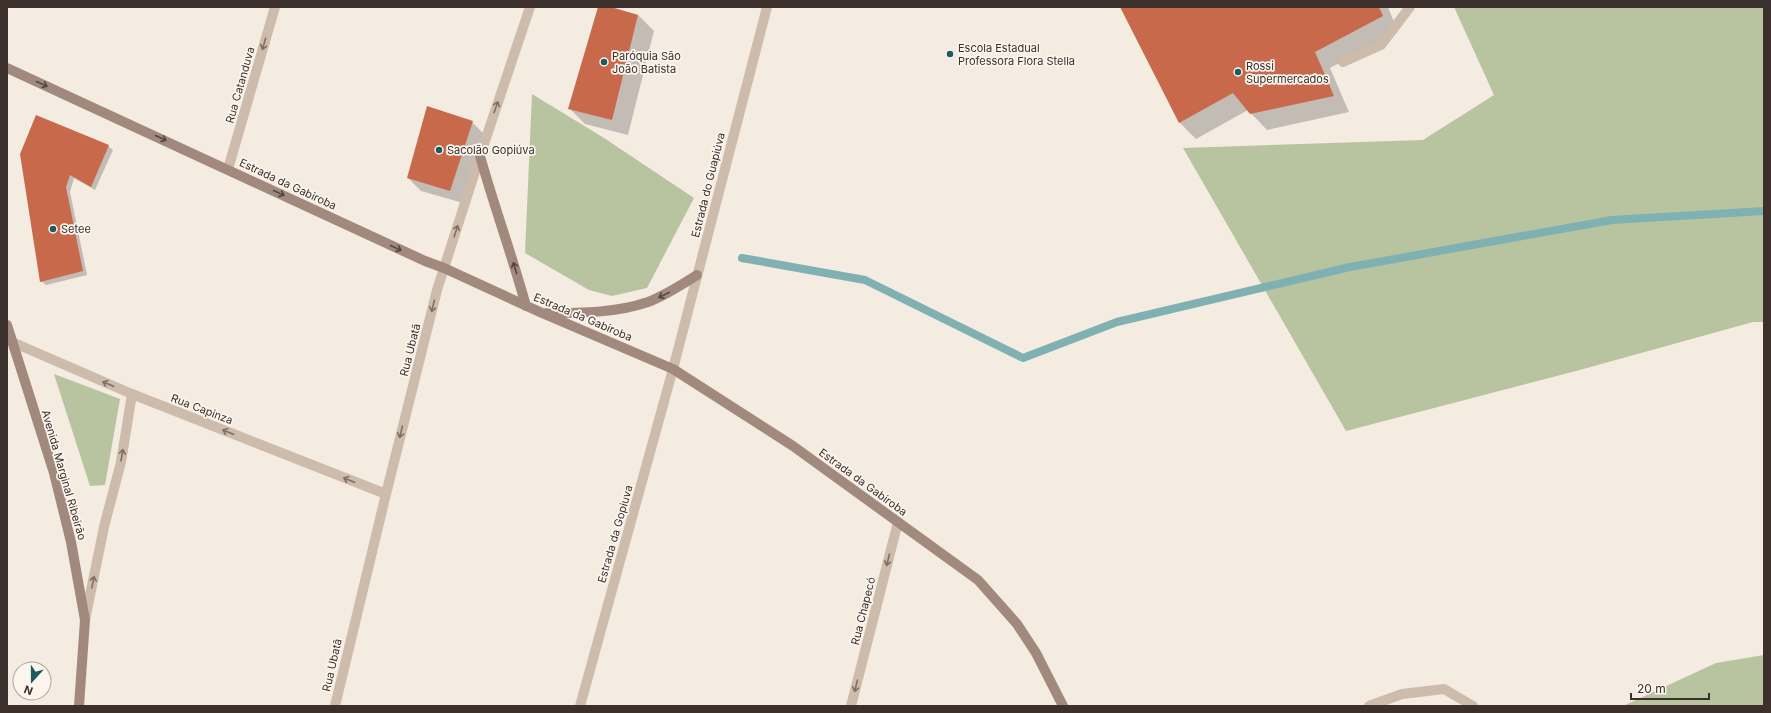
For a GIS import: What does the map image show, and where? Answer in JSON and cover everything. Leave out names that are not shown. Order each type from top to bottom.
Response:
[{"type":"main road","name":"Estrada da Gabiroba","points":[[7,68],[425,261],[674,369],[794,446],[978,580],[1017,624],[1036,653],[1063,706]]},
{"type":"main road","points":[[480,156],[494,208],[515,265],[526,306]]},
{"type":"main road","points":[[542,313],[587,313],[612,310],[648,302],[666,294],[697,275]]},
{"type":"main road","name":"Avenida Marginal Ribeirão","points":[[7,325],[54,473],[71,542],[85,620],[79,706]]},
{"type":"street","name":"Rua Catanduva","points":[[228,169],[275,7]]},
{"type":"street","name":"Rua Ubatã","points":[[335,706],[386,494],[444,268],[530,7]]},
{"type":"street","name":"Estrada do Guapiúva","points":[[674,369],[767,7]]},
{"type":"street","points":[[1343,62],[1381,45],[1410,7]]},
{"type":"street","name":"Rua Capinza","points":[[12,342],[132,394],[386,494]]},
{"type":"street","name":"Estrada da Gopiuva","points":[[580,706],[674,369]]},
{"type":"street","points":[[85,620],[104,527],[121,462],[132,394]]},
{"type":"street","name":"Rua Chapecó","points":[[851,706],[898,522]]},
{"type":"street","points":[[1369,706],[1402,694],[1444,689],[1473,706]]},
{"type":"green space","points":[[1454,7],[1764,7],[1764,322],[1753,322],[1576,371],[1346,431],[1183,148],[1423,140],[1494,95]]},
{"type":"green space","points":[[532,94],[604,138],[694,198],[647,288],[612,296],[589,290],[525,253]]},
{"type":"green space","points":[[54,374],[120,399],[105,485],[90,486]]},
{"type":"green space","points":[[1764,655],[1764,706],[1623,706],[1716,663]]},
{"type":"building","name":"Paróquia São João Batista","points":[[598,7],[611,7],[638,15],[612,120],[568,109]]},
{"type":"building","name":"Rossi Supermercados","points":[[1120,7],[1379,7],[1383,16],[1315,52],[1334,96],[1250,114],[1233,93],[1179,123]]},
{"type":"building","name":"Sacolão Gopiúva","points":[[427,106],[473,121],[450,191],[407,178]]},
{"type":"building","name":"Setee","points":[[36,115],[109,145],[91,187],[70,175],[66,187],[83,271],[40,282],[20,154]]},
{"type":"waterway","points":[[742,258],[865,280],[1023,358],[1117,322],[1350,267],[1612,220],[1764,211]]},
{"type":"place","name":"Escola Estadual Professora Flora Stella","points":[[950,54]]},
{"type":"place","name":"Paróquia São João Batista","points":[[604,62]]},
{"type":"place","name":"Rossi Supermercados","points":[[1238,72]]},
{"type":"place","name":"Sacolão Gopiúva","points":[[439,150]]},
{"type":"place","name":"Setee","points":[[53,229]]}]
